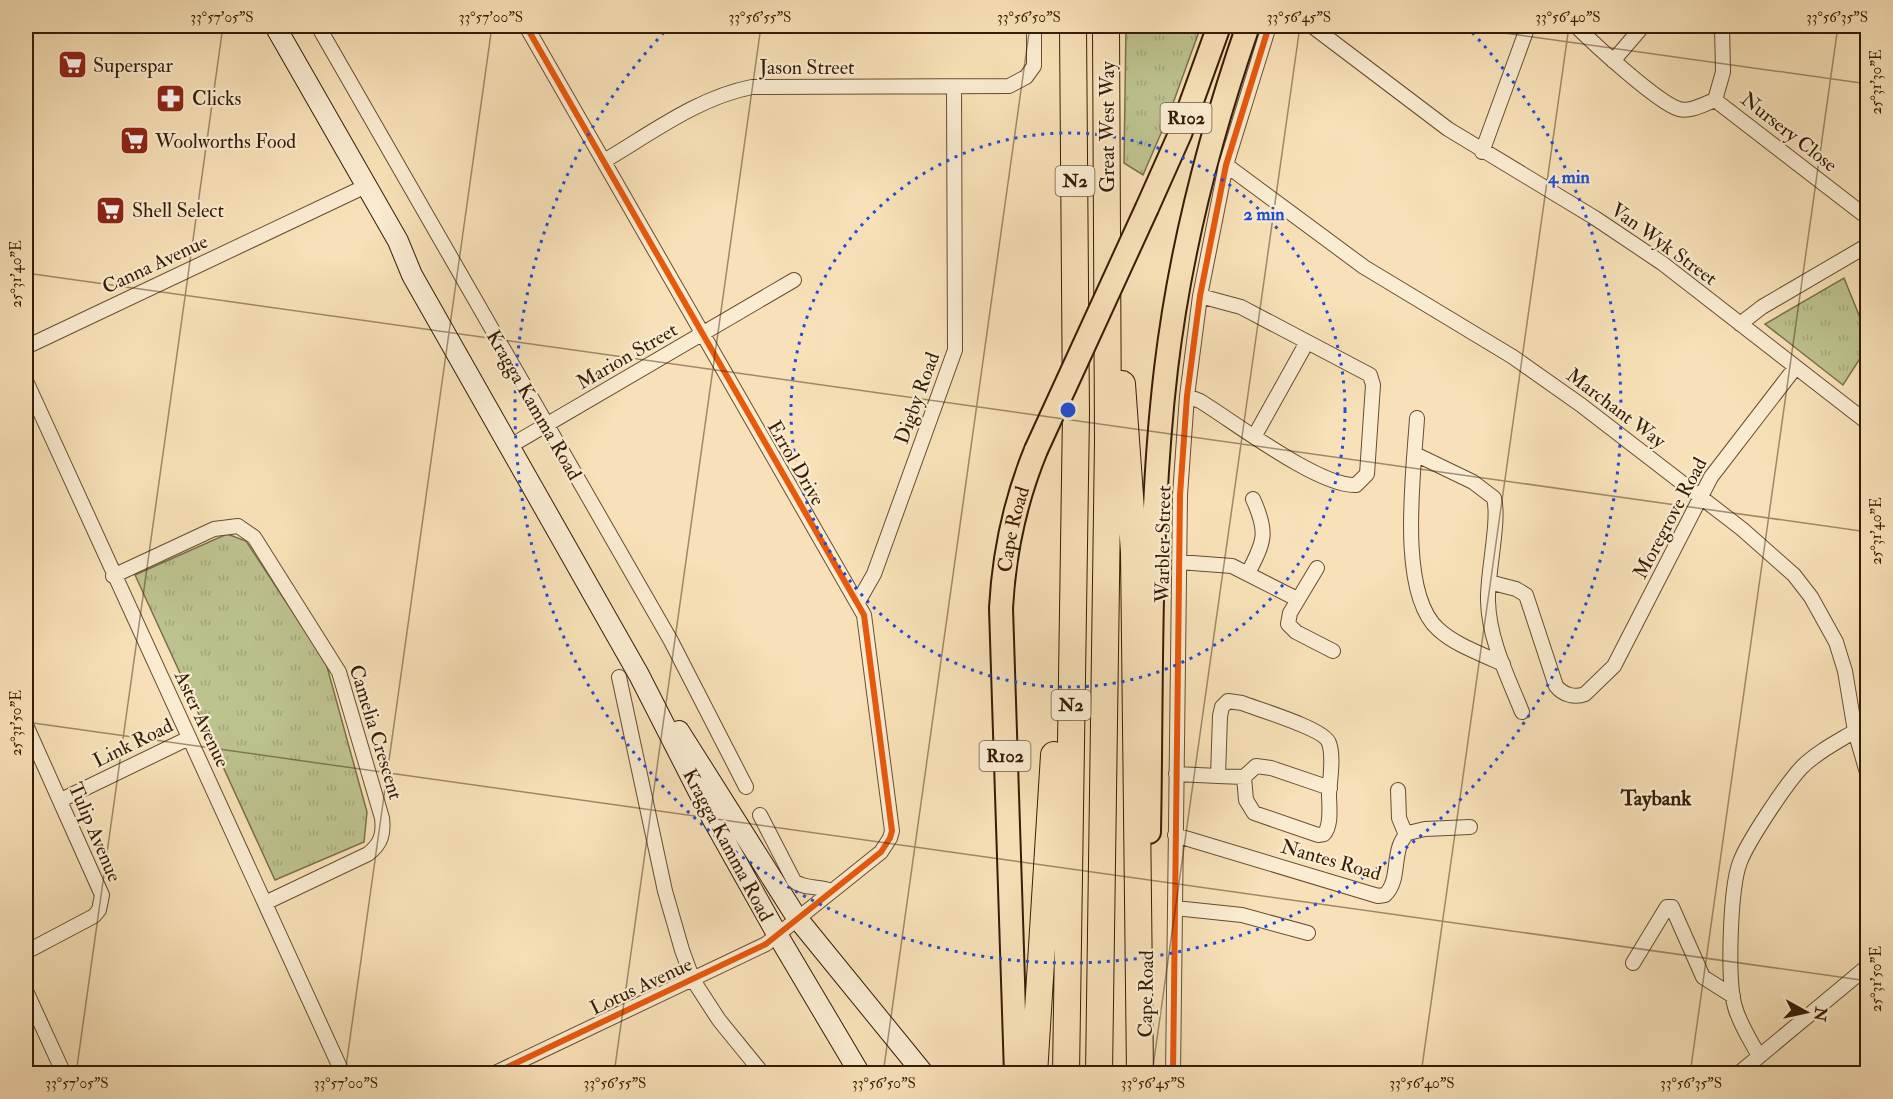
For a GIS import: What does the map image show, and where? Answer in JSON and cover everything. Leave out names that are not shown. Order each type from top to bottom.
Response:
[{"type":"highway","name":"Great West Way","points":[[1073,26],[1076,336]]},
{"type":"highway","name":"Great West Way","points":[[1106,26],[1107,228]]},
{"type":"highway","points":[[1107,228],[1130,466],[1134,552],[1140,1074]]},
{"type":"highway","name":"N2","points":[[1099,1074],[1108,441],[1107,228]]},
{"type":"highway","points":[[1034,1074],[1057,708],[1076,336]]},
{"type":"highway","name":"N2","points":[[1065,1074],[1076,336]]},
{"type":"main road","name":"Kragga Kamma Road","points":[[262,26],[412,275],[510,446],[639,675],[712,818],[860,1074]]},
{"type":"main road","name":"Kragga Kamma Road","points":[[275,26],[361,189]]},
{"type":"main road","name":"Cape Road","points":[[1016,1074],[1001,608],[1004,564],[1012,520],[1036,450],[1180,134],[1219,26]]},
{"type":"main road","name":"Cape Road","points":[[1144,1074],[1155,512],[1161,416],[1174,313],[1191,219],[1217,119],[1248,26]]},
{"type":"main road","name":"Kragga Kamma Road","points":[[639,675],[699,759],[796,918],[924,1074]]},
{"type":"street","name":"Kragga Kamma Road","points":[[318,26],[546,427],[671,641],[746,787]]},
{"type":"street","name":"Errol Drive","points":[[526,26],[702,336],[858,602],[867,624],[892,831],[881,852],[796,918]]},
{"type":"street","name":"Jason Street","points":[[604,161],[685,114],[741,89],[1010,86],[1026,77],[1034,66],[1034,26]]},
{"type":"street","name":"Warbler Street","points":[[1173,1074],[1180,495],[1186,396],[1200,297],[1226,165],[1269,26]]},
{"type":"street","name":"Van Wyk Street","points":[[1312,26],[1482,152],[1619,234],[1868,423]]},
{"type":"street","points":[[1482,152],[1528,26]]},
{"type":"street","points":[[1576,26],[1613,61],[1676,108],[1688,110],[1715,100],[1723,72],[1722,26]]},
{"type":"street","points":[[1613,61],[1643,26]]},
{"type":"street","name":"Digby Road","points":[[858,602],[874,574],[955,350],[954,87]]},
{"type":"street","name":"Nursery Close","points":[[1715,100],[1868,218]]},
{"type":"street","name":"Marchant Way","points":[[1226,165],[1364,267],[1513,357],[1699,496],[1773,555],[1811,597],[1836,642],[1845,672],[1855,731],[1868,776]]},
{"type":"street","name":"Canna Avenue","points":[[26,347],[361,189]]},
{"type":"street","points":[[1740,324],[1762,307],[1868,245]]},
{"type":"street","name":"Marion Street","points":[[510,446],[702,336],[794,280]]},
{"type":"street","points":[[1186,396],[1200,401],[1296,463],[1342,483],[1356,485],[1364,478],[1371,420],[1372,379],[1365,372],[1234,304],[1200,297]]},
{"type":"street","points":[[1254,437],[1307,342]]},
{"type":"street","name":"Moregrove Road","points":[[1488,582],[1516,589],[1526,595],[1551,676],[1560,691],[1580,696],[1585,694],[1614,666],[1699,496],[1711,477],[1795,368]]},
{"type":"street","name":"Aster Avenue","points":[[26,381],[113,576],[343,1074]]},
{"type":"street","points":[[1417,418],[1411,531],[1416,589],[1420,601],[1438,629],[1503,664]]},
{"type":"street","points":[[1415,454],[1473,482],[1494,498],[1488,582],[1490,619],[1503,664],[1522,712]]},
{"type":"street","points":[[1248,573],[1264,540],[1261,517],[1253,499]]},
{"type":"street","name":"Camelia Crescent","points":[[113,576],[214,529],[238,526],[254,537],[339,672],[382,818],[382,835],[379,843],[368,854],[265,903]]},
{"type":"street","points":[[1179,562],[1217,564],[1248,573],[1297,599]]},
{"type":"street","points":[[1317,568],[1297,599],[1288,619],[1290,629],[1333,651]]},
{"type":"street","points":[[620,677],[672,918],[693,980],[719,1020],[763,1074]]},
{"type":"street","points":[[1218,776],[1220,716],[1224,704],[1234,701],[1324,735],[1330,743],[1331,752],[1329,826],[1324,834],[1318,835],[1254,813],[1249,807],[1244,777],[1250,769],[1262,766],[1330,788]]},
{"type":"street","name":"Tulip Avenue","points":[[26,725],[100,884],[102,903],[94,916],[26,952]]},
{"type":"street","points":[[1759,1056],[1744,1029],[1732,996],[1733,926],[1740,862],[1798,772],[1810,760],[1855,731]]},
{"type":"street","name":"Link Road","points":[[61,800],[189,738]]},
{"type":"street","points":[[1176,774],[1244,777]]},
{"type":"street","points":[[1398,790],[1400,818],[1406,835],[1425,829],[1470,827]]},
{"type":"street","points":[[760,815],[794,881],[805,886],[832,891]]},
{"type":"street","name":"Nantes Road","points":[[1175,836],[1382,896],[1391,888],[1399,847],[1406,835]]},
{"type":"street","points":[[1633,963],[1667,907],[1672,907],[1703,977],[1732,996]]},
{"type":"street","points":[[1175,908],[1242,915],[1308,933]]},
{"type":"street","name":"Lotus Avenue","points":[[493,1074],[766,944],[796,918]]},
{"type":"street","points":[[1738,1074],[1868,966]]},
{"type":"street","points":[[26,991],[64,1074]]},
{"type":"green space","points":[[1126,26],[1201,26],[1168,117],[1143,175],[1124,163]]},
{"type":"green space","points":[[1844,278],[1867,335],[1868,346],[1843,385],[1765,324]]},
{"type":"green space","points":[[227,534],[246,541],[326,663],[367,812],[364,842],[275,880],[135,575]]},
{"type":"cycle path","points":[[493,1074],[766,944],[881,852],[892,831],[864,615],[526,26]]},
{"type":"cycle path","points":[[1173,1074],[1180,495],[1187,396],[1200,296],[1226,165],[1269,26]]},
{"type":"place","name":"Superspar","points":[[72,65]]},
{"type":"place","name":"Clicks","points":[[171,98]]},
{"type":"place","name":"Woolworths Food","points":[[134,141]]},
{"type":"place","name":"Shell Select","points":[[111,210]]},
{"type":"district","name":"Taybank","points":[[1656,798]]}]
